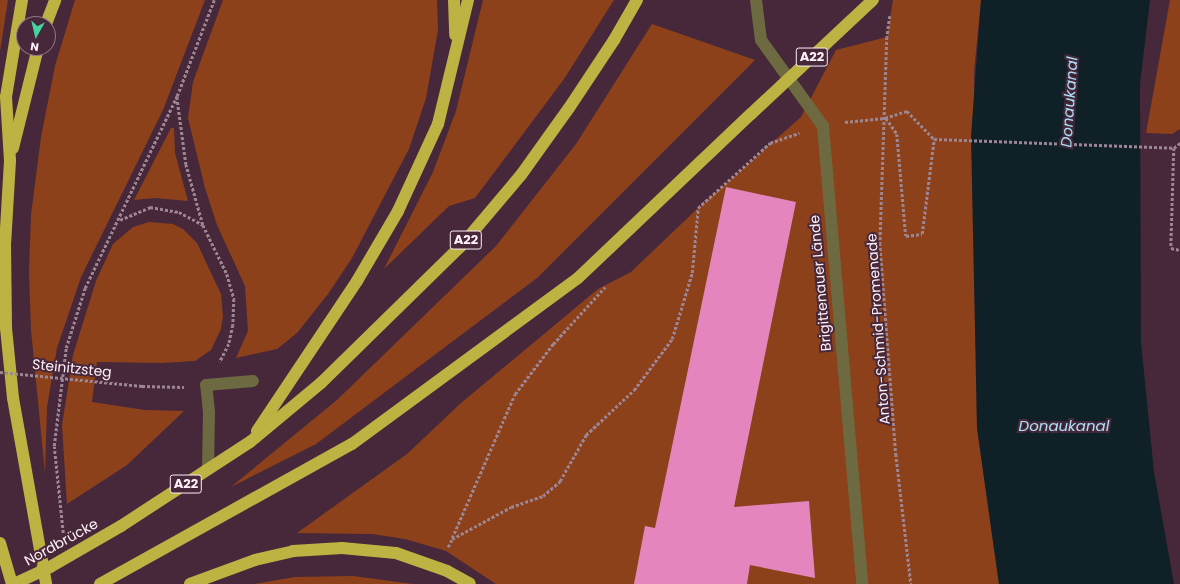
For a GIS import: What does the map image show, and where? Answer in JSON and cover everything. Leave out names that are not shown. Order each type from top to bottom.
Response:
[{"type":"highway","points":[[22,0],[6,97],[10,161],[5,244],[6,328],[13,398],[46,584]]},
{"type":"highway","points":[[49,16],[55,0]]},
{"type":"highway","points":[[454,0],[455,51]]},
{"type":"highway","points":[[250,442],[357,281],[398,212],[438,124],[468,0]]},
{"type":"highway","name":"A22","points":[[208,469],[250,442],[321,383],[461,246],[521,175],[565,114],[614,40],[637,0]]},
{"type":"highway","name":"A22","points":[[100,584],[352,444],[578,278],[873,0]]},
{"type":"highway","points":[[10,161],[36,56]]},
{"type":"highway","name":"Nordbrücke","points":[[13,584],[50,567],[121,526],[208,469]]},
{"type":"highway","points":[[0,543],[13,584]]},
{"type":"highway","points":[[190,584],[255,560],[293,551],[342,548],[396,553],[447,571],[470,584]]},
{"type":"lane","points":[[756,0],[760,40],[822,125]]},
{"type":"lane","name":"Brigittenauer Lände","points":[[822,125],[862,584]]},
{"type":"lane","points":[[208,469],[209,412],[206,385],[253,381]]},
{"type":"path","points":[[60,523],[54,446],[66,348],[85,288],[120,220],[177,96],[214,0]]},
{"type":"path","name":"Anton-Schmid-Promenade","points":[[890,15],[887,37],[880,243],[896,454],[911,584]]},
{"type":"path","points":[[177,96],[186,164],[203,225],[227,274],[234,299],[233,325],[229,344],[206,385]]},
{"type":"path","points":[[452,539],[511,507],[543,496],[560,481],[586,435],[634,390],[672,339],[692,273],[698,208],[770,143],[822,125],[885,118],[907,111],[934,139],[1174,148],[1180,143]]},
{"type":"path","points":[[885,118],[897,134],[906,236],[922,234],[934,139]]},
{"type":"path","points":[[1174,148],[1171,248],[1180,250]]},
{"type":"path","points":[[120,220],[150,207],[179,212],[203,225]]},
{"type":"path","points":[[446,551],[515,394],[553,344],[609,282]]},
{"type":"path","name":"Steinitzsteg","points":[[0,372],[142,386],[206,385]]},
{"type":"shaded area","points":[[0,0],[8,0],[0,51]]},
{"type":"shaded area","points":[[75,0],[205,0],[163,110],[81,277],[57,348],[47,407],[45,473],[31,330],[29,272],[31,215],[41,137],[55,66]]},
{"type":"shaded area","points":[[223,0],[437,0],[438,30],[426,98],[409,149],[352,258],[328,294],[297,333],[277,349],[236,358],[248,331],[245,286],[217,225],[205,188],[188,118],[193,82]]},
{"type":"shaded area","points":[[483,0],[614,0],[564,79],[475,198],[449,206],[384,269],[433,172],[456,111]]},
{"type":"shaded area","points":[[893,0],[981,0],[974,72],[977,428],[999,584],[496,584],[446,551],[405,539],[372,534],[297,533],[407,454],[461,403],[598,289],[631,272],[698,208],[801,117],[836,50],[887,37]]},
{"type":"shaded area","points":[[1170,0],[1180,0],[1180,129],[1172,134],[1146,133]]},
{"type":"shaded area","points":[[652,24],[755,60],[537,278],[316,444],[231,487],[337,400],[496,246],[576,144]]},
{"type":"shaded area","points":[[171,128],[174,128],[175,153],[188,201],[155,198],[134,200]]},
{"type":"shaded area","points":[[149,222],[173,224],[183,229],[197,243],[221,294],[223,316],[221,329],[211,350],[195,361],[162,363],[97,362],[92,402],[145,410],[184,411],[127,465],[67,504],[62,425],[73,355],[96,281],[113,244],[133,227]]},
{"type":"shaded area","points":[[353,576],[413,584],[254,584],[295,577]]},
{"type":"water","name":"Donaukanal","points":[[981,0],[1150,0],[1140,84],[1141,342],[1154,472],[1174,584],[999,584],[977,428],[971,136]]},
{"type":"building","points":[[726,187],[796,202],[734,507],[809,501],[815,578],[750,565],[747,584],[634,584],[645,526],[655,528]]}]
